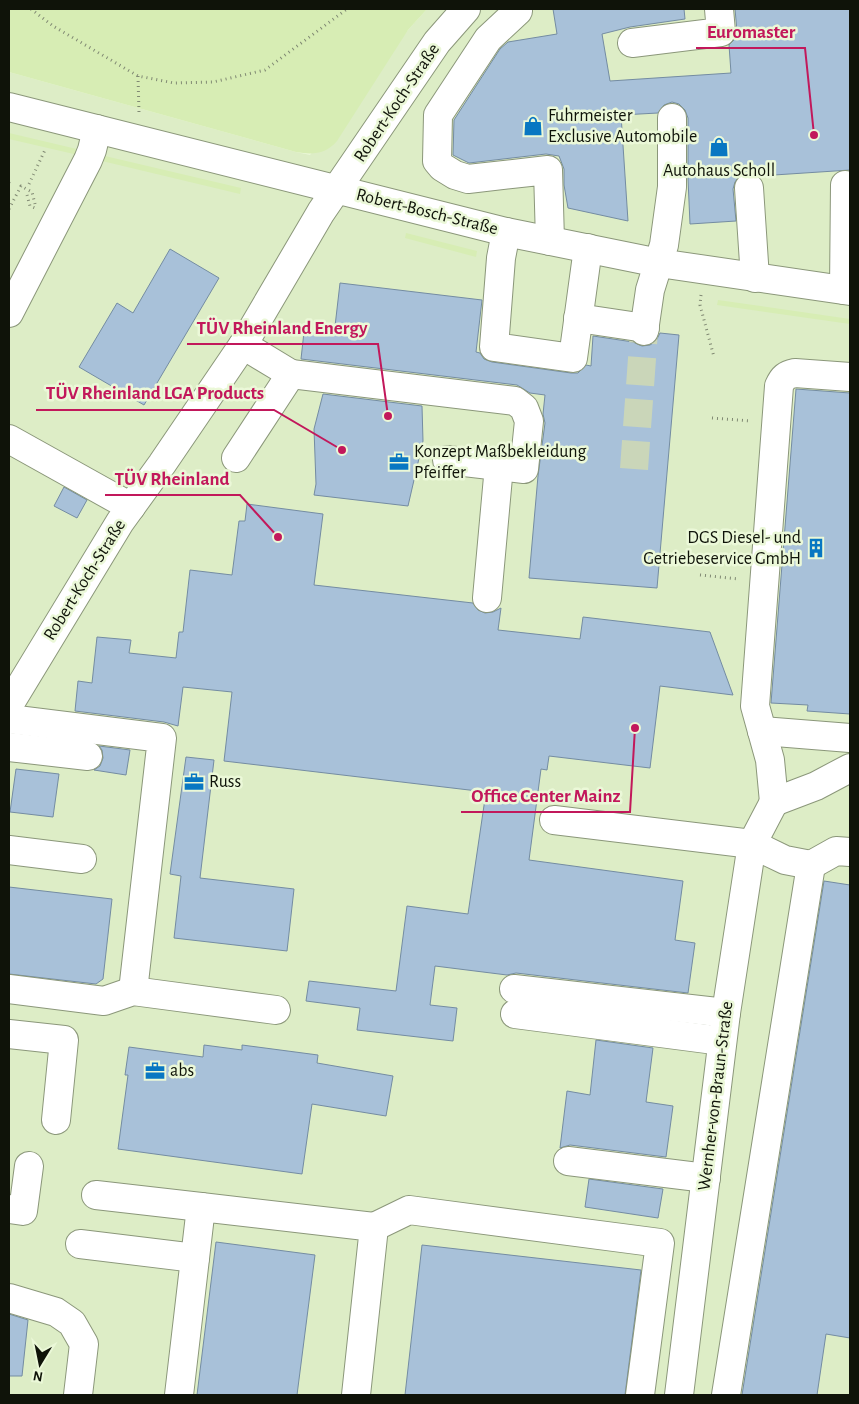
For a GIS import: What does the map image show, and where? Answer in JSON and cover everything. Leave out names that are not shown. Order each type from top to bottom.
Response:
[{"type":"street","name":"Robert-Koch-Straße","points":[[12,695],[131,507],[242,345],[321,212],[437,42],[466,9]]},
{"type":"street","points":[[515,9],[518,11],[488,39],[438,115],[437,161],[442,167],[455,175],[468,179],[548,170],[550,241]]},
{"type":"street","points":[[632,43],[721,32],[719,9]]},
{"type":"street","name":"Robert-Bosch-Straße","points":[[9,107],[506,232],[659,263],[847,290]]},
{"type":"street","points":[[578,318],[644,330],[650,290],[664,241],[672,187],[672,118]]},
{"type":"street","points":[[9,313],[88,160],[97,129]]},
{"type":"street","points":[[844,185],[847,290]]},
{"type":"street","points":[[749,188],[755,278]]},
{"type":"street","points":[[506,232],[501,258],[494,347],[573,358],[588,248]]},
{"type":"street","points":[[242,345],[291,374],[515,401],[524,408],[529,421],[524,469],[447,460]]},
{"type":"street","points":[[236,458],[291,374]]},
{"type":"street","points":[[850,377],[787,374],[779,386],[755,706],[770,760],[774,802],[816,786],[850,768]]},
{"type":"street","points":[[9,438],[131,507]]},
{"type":"street","points":[[487,598],[499,466]]},
{"type":"street","points":[[9,719],[162,738],[133,991]]},
{"type":"street","points":[[762,731],[850,738]]},
{"type":"street","points":[[9,747],[88,756]]},
{"type":"street","name":"Wernher-von-Braun-Straße","points":[[679,1395],[722,1041],[752,844],[774,802]]},
{"type":"street","points":[[554,820],[752,844],[785,860],[811,865],[836,851],[850,852]]},
{"type":"street","points":[[9,850],[82,859]]},
{"type":"street","points":[[726,1395],[811,865]]},
{"type":"street","points":[[9,989],[104,1001],[133,991],[276,1010]]},
{"type":"street","points":[[722,1041],[515,1001],[726,1013]]},
{"type":"street","points":[[9,1034],[64,1040],[56,1120]]},
{"type":"street","points":[[568,1161],[706,1178]]},
{"type":"street","points":[[9,1209],[23,1211],[29,1166]]},
{"type":"street","points":[[96,1195],[374,1227],[409,1210],[660,1243],[640,1395]]},
{"type":"street","points":[[179,1395],[201,1207]]},
{"type":"street","points":[[356,1395],[374,1227]]},
{"type":"street","points":[[80,1244],[195,1258]]},
{"type":"street","points":[[9,1298],[56,1312],[72,1323],[84,1344],[78,1395]]},
{"type":"path","points":[[31,9],[53,26],[138,76],[174,83],[213,82],[265,70],[347,9]]},
{"type":"path","points":[[138,76],[139,114]]},
{"type":"path","points":[[29,184],[45,150]]},
{"type":"path","points":[[9,184],[13,186]]},
{"type":"path","points":[[9,209],[21,186],[32,192],[35,203]]},
{"type":"path","points":[[27,195],[30,206]]},
{"type":"path","points":[[701,294],[700,305],[714,358]]},
{"type":"path","points":[[712,418],[776,422]]},
{"type":"path","points":[[700,575],[764,581]]},
{"type":"shaded area","points":[[9,9],[427,9],[408,30],[337,141],[324,151],[308,153],[296,152],[9,72]]},
{"type":"shaded area","points":[[427,9],[850,9],[850,1395],[9,1395],[9,72],[310,155],[408,30]]},
{"type":"shaded area","points":[[9,133],[81,150],[78,155],[9,139]]},
{"type":"shaded area","points":[[105,156],[241,188],[240,194],[102,161]]},
{"type":"shaded area","points":[[406,233],[477,251],[476,257],[405,238]]},
{"type":"shaded area","points":[[718,300],[850,319],[850,324],[717,305]]},
{"type":"building","points":[[553,9],[684,9],[685,19],[630,27],[602,34],[610,81],[731,73],[729,45],[735,39],[737,31],[735,9],[850,9],[850,170],[759,176],[747,172],[740,175],[733,189],[736,221],[690,224],[688,118],[685,110],[679,104],[672,102],[664,105],[658,113],[621,115],[628,221],[568,208],[564,185],[564,169],[559,156],[546,154],[469,163],[453,155],[454,120],[500,49],[508,42],[557,34]]},
{"type":"building","points":[[170,249],[219,278],[144,405],[79,367],[117,303],[133,313]]},
{"type":"building","points":[[340,283],[482,300],[476,352],[480,353],[484,359],[492,362],[578,373],[586,365],[591,366],[593,336],[633,342],[642,346],[650,345],[656,341],[660,333],[679,335],[657,588],[529,578],[538,476],[545,423],[543,414],[545,395],[530,393],[517,385],[301,359],[304,332],[334,335]]},
{"type":"building","name":"DGS Diesel- und Getriebeservice GmbH","points":[[796,389],[850,393],[850,714],[807,711],[808,705],[771,703]]},
{"type":"building","points":[[323,394],[422,406],[423,441],[408,506],[314,495],[316,484],[314,429]]},
{"type":"building","points":[[64,487],[87,500],[77,518],[54,506]]},
{"type":"building","points":[[247,504],[323,514],[314,585],[473,603],[478,610],[485,613],[501,608],[498,630],[580,639],[583,617],[710,632],[733,695],[660,686],[650,768],[549,756],[547,770],[541,769],[529,860],[683,881],[675,940],[695,943],[688,993],[516,973],[507,975],[435,966],[430,1005],[457,1008],[453,1041],[357,1030],[360,1008],[306,1001],[309,981],[396,991],[407,906],[468,914],[486,792],[224,761],[232,692],[183,687],[178,726],[164,722],[75,711],[78,681],[92,683],[97,637],[131,640],[129,653],[176,658],[179,632],[183,632],[190,570],[232,575],[239,521],[245,521]]},
{"type":"building","points":[[99,746],[130,750],[126,775],[94,770],[100,766],[103,758],[102,750]]},
{"type":"building","points":[[186,757],[214,760],[200,878],[294,889],[287,951],[174,938],[181,876],[170,874]]},
{"type":"building","points":[[16,769],[59,774],[53,817],[10,812]]},
{"type":"building","points":[[824,881],[850,885],[850,1338],[826,1334],[817,1395],[742,1395]]},
{"type":"building","points":[[9,887],[112,899],[103,979],[96,984],[9,974]]},
{"type":"building","points":[[596,1040],[653,1048],[646,1102],[673,1106],[666,1157],[570,1145],[560,1148],[567,1091],[590,1095]]},
{"type":"building","points":[[204,1045],[242,1050],[242,1045],[318,1055],[317,1063],[393,1076],[386,1116],[312,1104],[302,1174],[118,1149],[128,1075],[125,1075],[129,1047],[203,1057]]},
{"type":"building","points":[[589,1179],[663,1189],[658,1218],[585,1207]]},
{"type":"building","points":[[216,1242],[315,1255],[297,1395],[197,1395]]},
{"type":"building","points":[[422,1245],[641,1270],[625,1395],[405,1395]]},
{"type":"building","points":[[9,1314],[28,1320],[22,1376],[9,1376]]},
{"type":"tunnel","points":[[634,469],[644,331]]},
{"type":"place","name":"Fuhrmeister Exclusive Automobile","points":[[533,126]]},
{"type":"place","name":"Euromaster","points":[[814,135]]},
{"type":"place","name":"Autohaus Scholl","points":[[719,147]]},
{"type":"place","name":"TÜV Rheinland Energy","points":[[388,416]]},
{"type":"place","name":"TÜV Rheinland LGA Products","points":[[342,450]]},
{"type":"place","name":"Konzept Maßbekleidung Pfeiffer","points":[[399,462]]},
{"type":"place","name":"TÜV Rheinland","points":[[278,537]]},
{"type":"place","name":"DGS Diesel- und Getriebeservice GmbH","points":[[816,548]]},
{"type":"place","name":"Office Center Mainz","points":[[635,728]]},
{"type":"place","name":"Russ","points":[[194,782]]},
{"type":"place","name":"abs","points":[[155,1071]]}]
